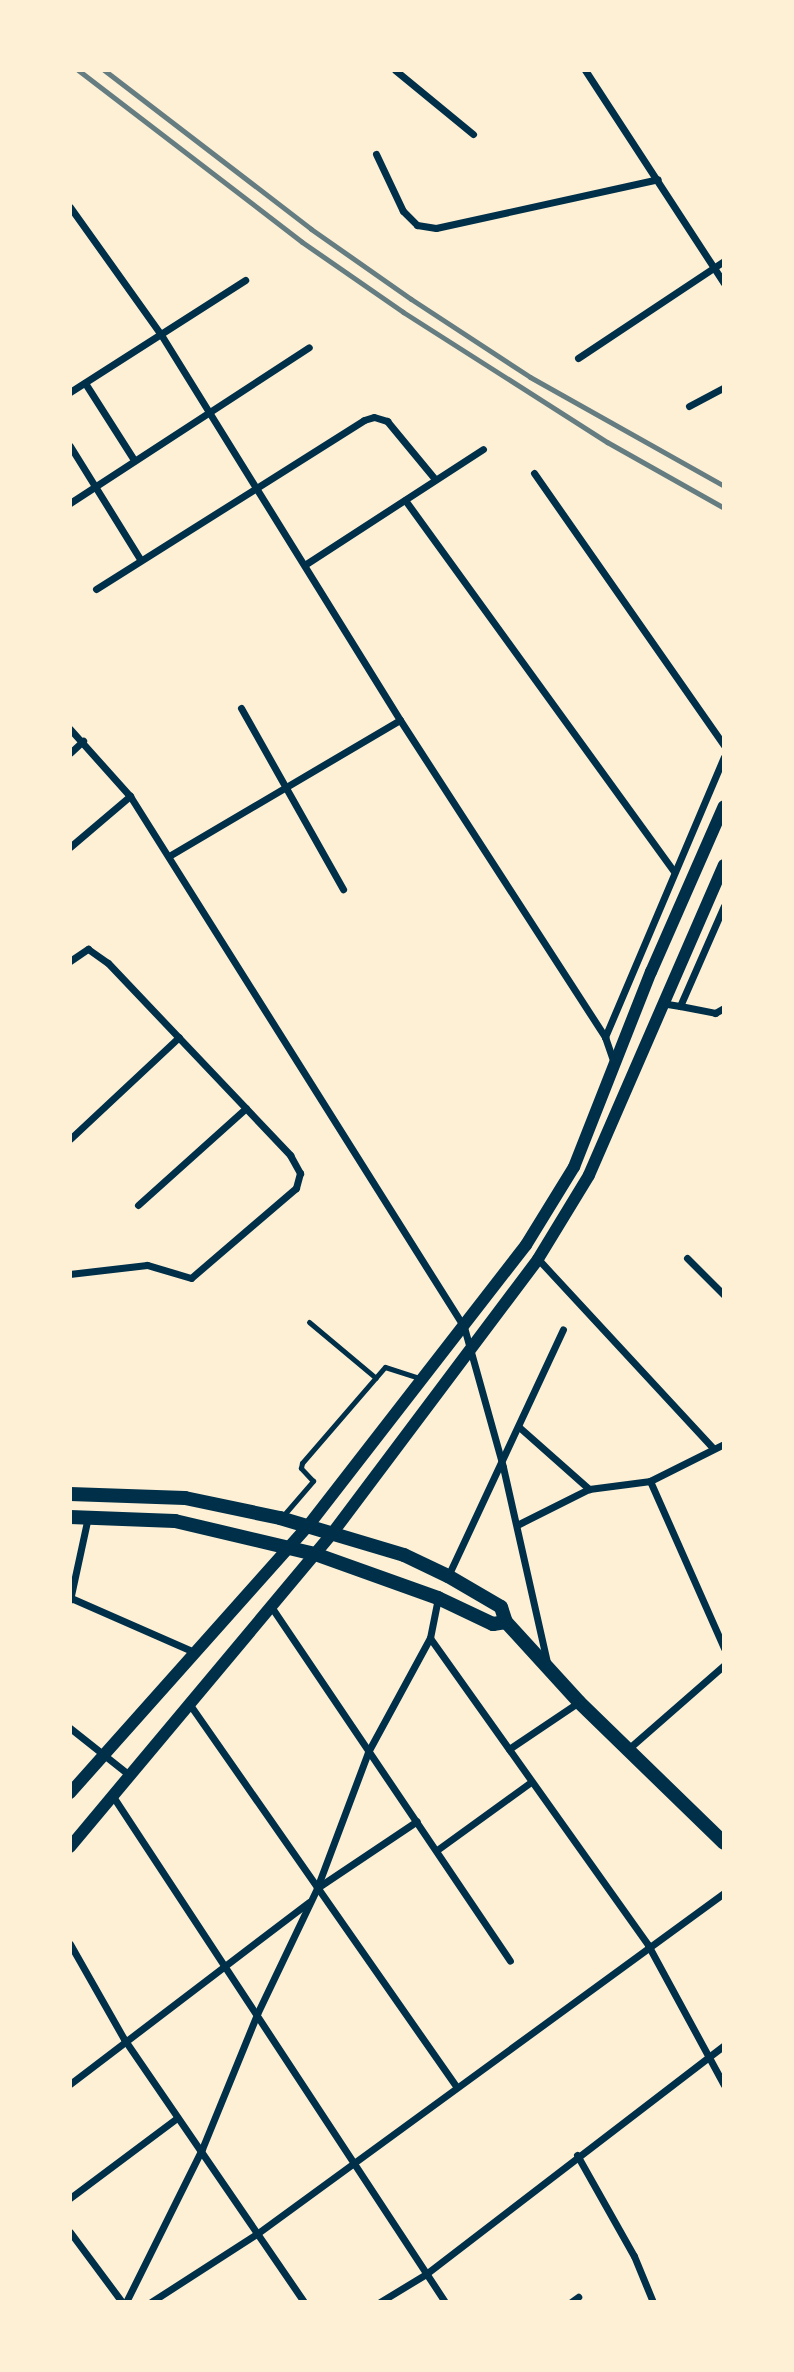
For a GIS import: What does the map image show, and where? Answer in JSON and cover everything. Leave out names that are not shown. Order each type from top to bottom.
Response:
[{"type":"main road","points":[[70,1494],[185,1498],[280,1518],[334,1531],[448,1576],[501,1607],[506,1622],[579,1702],[724,1843]]},
{"type":"main road","points":[[70,1517],[175,1521],[315,1555],[438,1598],[492,1624],[506,1622]]},
{"type":"street","points":[[395,70],[473,134]]},
{"type":"street","points":[[585,70],[724,283]]},
{"type":"street","points":[[376,154],[403,211],[417,225],[436,228],[658,179]]},
{"type":"street","points":[[70,206],[160,333],[306,564],[400,720],[605,1037],[614,1063]]},
{"type":"street","points":[[578,358],[724,261]]},
{"type":"street","points":[[71,390],[245,280]]},
{"type":"street","points":[[70,503],[309,348]]},
{"type":"street","points":[[85,383],[134,460]]},
{"type":"street","points":[[689,406],[724,387]]},
{"type":"street","points":[[96,589],[257,486],[374,417],[387,421],[434,478]]},
{"type":"street","points":[[70,446],[140,559]]},
{"type":"street","points":[[306,564],[434,478],[483,449]]},
{"type":"street","points":[[534,473],[724,746]]},
{"type":"street","points":[[405,500],[674,872]]},
{"type":"street","points":[[241,708],[284,791],[343,889]]},
{"type":"street","points":[[169,856],[284,791],[400,720]]},
{"type":"street","points":[[70,729],[130,796],[464,1326],[503,1467],[547,1664]]},
{"type":"street","points":[[70,752],[83,741]]},
{"type":"street","points":[[605,1037],[724,757]]},
{"type":"street","points":[[70,847],[130,796]]},
{"type":"street","points":[[70,1793],[192,1651],[308,1525],[424,1380],[526,1245],[573,1167],[614,1063],[724,806]]},
{"type":"street","points":[[70,1847],[188,1702],[315,1555],[471,1352],[538,1259],[589,1175],[660,1003],[724,864]]},
{"type":"street","points":[[680,1006],[724,905]]},
{"type":"street","points":[[70,961],[88,949],[100,955],[246,1108],[295,1162],[300,1173],[296,1188],[191,1279],[147,1265],[70,1274]]},
{"type":"street","points":[[660,1003],[715,1013],[724,1008]]},
{"type":"street","points":[[70,1139],[179,1037]]},
{"type":"street","points":[[138,1205],[246,1108]]},
{"type":"street","points":[[687,1258],[724,1295]]},
{"type":"street","points":[[538,1259],[713,1448]]},
{"type":"street","points":[[448,1576],[503,1467],[564,1329]]},
{"type":"street","points":[[519,1427],[589,1489]]},
{"type":"street","points":[[517,1525],[589,1489],[650,1482],[724,1444]]},
{"type":"street","points":[[650,1482],[724,1648]]},
{"type":"street","points":[[88,1517],[71,1600],[192,1651]]},
{"type":"street","points":[[70,2232],[124,2302],[202,2149],[257,2014],[317,1888],[368,1752],[429,1637],[438,1598]]},
{"type":"street","points":[[270,1605],[510,1961]]},
{"type":"street","points":[[429,1637],[648,1945],[724,2085]]},
{"type":"street","points":[[626,1750],[724,1665]]},
{"type":"street","points":[[188,1702],[456,2086]]},
{"type":"street","points":[[509,1749],[579,1702]]},
{"type":"street","points":[[70,1728],[128,1774]]},
{"type":"street","points":[[437,1850],[531,1782]]},
{"type":"street","points":[[112,1795],[445,2302]]},
{"type":"street","points":[[317,1888],[417,1821]]},
{"type":"street","points":[[151,2302],[258,2233],[648,1945],[724,1893]]},
{"type":"street","points":[[70,2084],[124,2039],[309,1901]]},
{"type":"street","points":[[70,1944],[124,2039],[177,2119],[202,2149],[304,2302]]},
{"type":"street","points":[[380,2302],[426,2274],[577,2155],[724,2045]]},
{"type":"street","points":[[70,2198],[177,2119]]},
{"type":"street","points":[[577,2155],[634,2256],[653,2302]]},
{"type":"lane","points":[[309,1322],[376,1378]]},
{"type":"lane","points":[[280,1518],[313,1481],[301,1468],[302,1463],[385,1367],[424,1380]]},
{"type":"railway","points":[[78,70],[302,242],[403,312],[607,442],[724,508]]},
{"type":"railway","points":[[104,70],[311,229],[411,299],[530,377],[724,486]]}]
